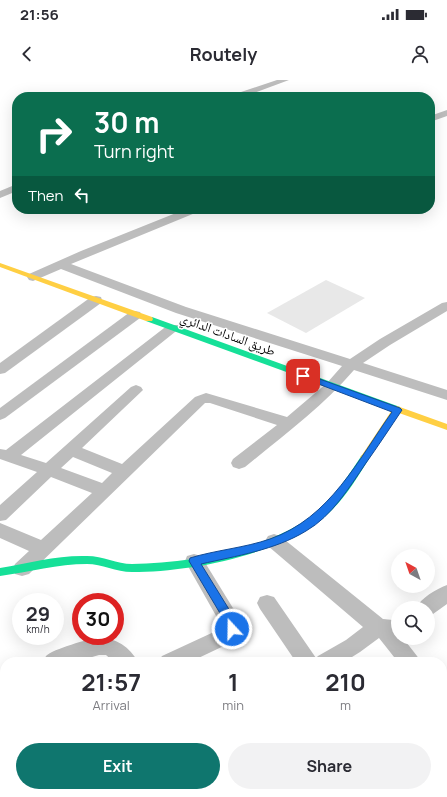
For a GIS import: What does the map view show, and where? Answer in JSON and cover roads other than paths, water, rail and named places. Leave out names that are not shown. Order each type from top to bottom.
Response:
[{"type":"main road","name":"طريق السادات الدائري","points":[[1,266],[447,427]]},
{"type":"main road","points":[[0,572],[74,560],[88,560],[129,568],[166,566],[235,552],[274,542],[302,529],[319,516],[337,497],[397,410]]},
{"type":"street","points":[[250,92],[285,80]]},
{"type":"street","points":[[435,117],[447,113]]},
{"type":"street","points":[[0,195],[12,189]]},
{"type":"street","points":[[33,277],[59,264],[184,214]]},
{"type":"street","points":[[59,264],[181,310],[447,395]]},
{"type":"street","points":[[0,370],[96,300]]},
{"type":"street","points":[[239,462],[289,423],[332,386],[352,364],[385,342],[447,306]]},
{"type":"street","points":[[0,416],[135,315]]},
{"type":"street","points":[[4,455],[173,328]]},
{"type":"street","points":[[0,515],[136,390]]},
{"type":"street","points":[[22,569],[196,403],[203,399],[212,399],[289,423]]},
{"type":"street","points":[[71,450],[125,472]]},
{"type":"street","points":[[4,455],[104,491]]},
{"type":"street","points":[[0,530],[43,549]]},
{"type":"street","points":[[274,542],[387,628],[407,657]]},
{"type":"street","points":[[179,657],[223,637],[232,629],[229,619],[194,561]]},
{"type":"street","points":[[435,602],[446,595]]},
{"type":"street","points":[[267,603],[305,657]]},
{"type":"street","points":[[334,657],[387,628]]},
{"type":"street","points":[[65,657],[73,653],[102,646],[112,649],[121,657]]}]
